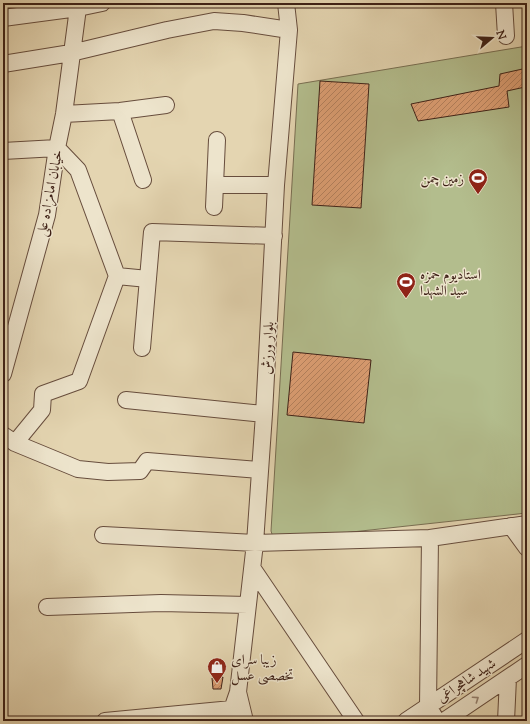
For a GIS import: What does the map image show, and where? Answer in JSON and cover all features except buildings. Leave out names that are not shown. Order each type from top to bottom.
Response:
[{"type":"street","points":[[3,18],[78,8],[102,3]]},
{"type":"street","name":"بلوار ورزش","points":[[238,692],[253,569],[264,414],[276,185],[290,30],[286,3]]},
{"type":"street","points":[[504,3],[506,36]]},
{"type":"street","name":"خیابان امامزاده علی","points":[[3,374],[47,215],[57,148],[64,114],[78,8]]},
{"type":"street","points":[[3,64],[71,53],[168,30],[214,21],[243,22],[290,30]]},
{"type":"street","points":[[64,114],[120,111],[166,105]]},
{"type":"street","points":[[120,111],[143,180]]},
{"type":"street","points":[[214,207],[217,140]]},
{"type":"street","points":[[3,151],[57,148],[78,170],[117,276],[79,380],[43,394],[42,410],[9,439],[78,469],[108,472],[140,471],[147,460],[260,470]]},
{"type":"street","points":[[215,185],[276,185]]},
{"type":"street","points":[[142,348],[152,232],[274,236]]},
{"type":"street","points":[[117,276],[148,278]]},
{"type":"street","points":[[126,400],[264,414]]},
{"type":"street","points":[[103,535],[255,543],[430,538],[527,524]]},
{"type":"street","points":[[511,526],[527,548]]},
{"type":"street","points":[[430,538],[428,706],[437,721]]},
{"type":"street","points":[[253,569],[356,721]]},
{"type":"street","points":[[47,607],[161,603],[248,605]]},
{"type":"street","name":"شهید شاهچراغی","points":[[406,721],[527,640]]},
{"type":"street","name":"شهید شاهچراغی","points":[[444,721],[527,665]]},
{"type":"street","points":[[506,721],[508,678]]},
{"type":"street","points":[[105,721],[230,715],[238,692]]},
{"type":"street","points":[[238,692],[245,721]]},
{"type":"green space","name":"استادیوم حمزه سید الشهدا","points":[[527,46],[527,513],[278,540],[273,537],[271,531],[298,84]]},
{"type":"place","name":"زمین چمن","points":[[478,195]]},
{"type":"place","name":"استادیوم حمزه سید الشهدا","points":[[406,299]]},
{"type":"place","name":"زیبا سرای تخصصی عسل","points":[[217,684]]}]
